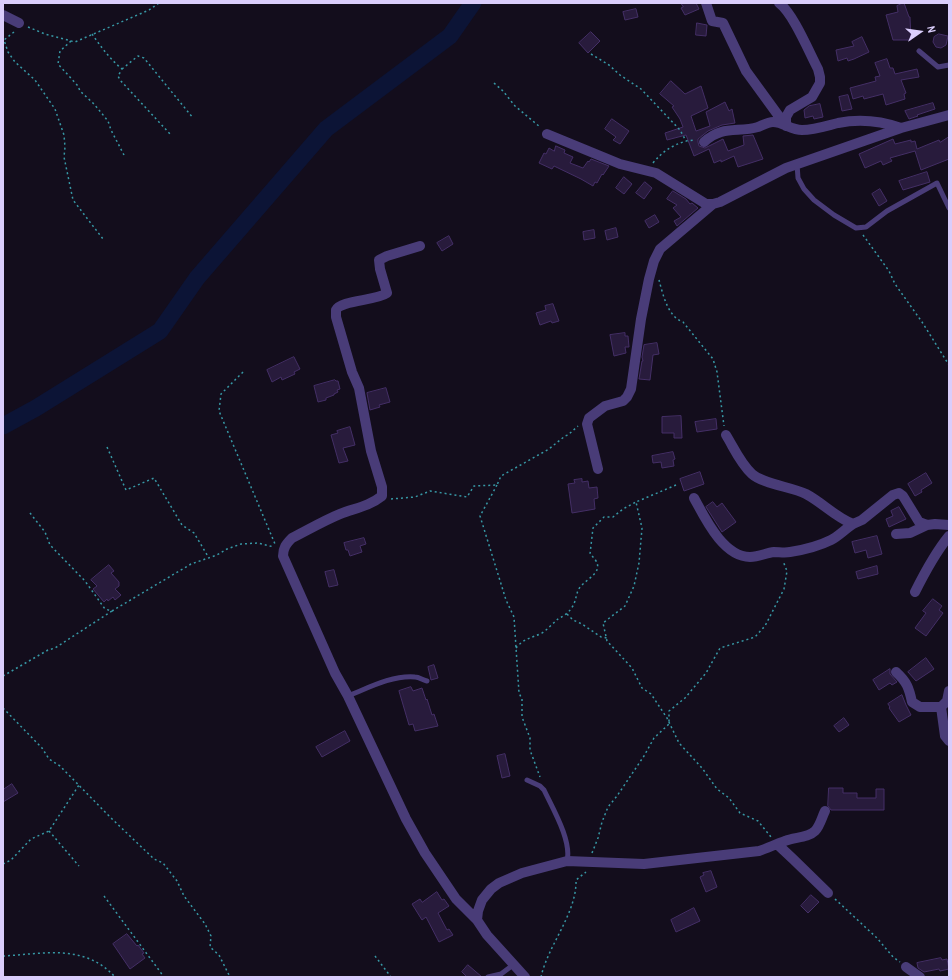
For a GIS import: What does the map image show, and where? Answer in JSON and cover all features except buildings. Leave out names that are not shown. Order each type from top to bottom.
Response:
[{"type":"street","points":[[706,3],[712,21],[723,23],[746,71],[786,126]]},
{"type":"street","points":[[779,3],[790,15],[818,69],[820,77],[820,83],[812,97],[790,110],[786,117],[786,126]]},
{"type":"street","points":[[3,15],[19,23]]},
{"type":"street","points":[[547,134],[620,164],[656,173],[706,204],[713,204],[720,202],[776,172],[797,163],[901,128],[949,114]]},
{"type":"street","points":[[704,142],[711,135],[720,131],[758,127],[772,122],[802,130],[855,121],[887,124],[901,128]]},
{"type":"street","points":[[598,469],[587,424],[589,418],[605,406],[623,401],[632,389],[641,319],[648,279],[654,261],[660,249],[713,204]]},
{"type":"street","points":[[420,246],[387,256],[379,260],[387,293],[382,297],[342,304],[336,310],[336,317],[352,372],[359,388],[371,451],[382,486],[382,496],[375,502],[338,515],[292,538],[283,550],[283,556],[335,673],[348,696],[406,819],[425,853],[456,900],[477,920],[487,936],[525,977]]},
{"type":"street","points":[[726,435],[743,465],[753,475],[806,494],[840,518],[853,524]]},
{"type":"street","points":[[694,498],[720,540],[728,548],[740,555],[749,557],[789,552],[825,543],[833,539],[844,529],[862,520],[894,495],[899,494],[903,496],[919,522],[927,525]]},
{"type":"street","points":[[896,534],[910,533],[927,525],[949,525]]},
{"type":"street","points":[[915,592],[927,568],[949,536]]},
{"type":"street","points":[[896,672],[905,679],[909,688],[912,702],[920,707],[941,707],[947,701],[949,691]]},
{"type":"street","points":[[941,707],[945,736],[949,741]]},
{"type":"street","points":[[477,920],[482,900],[491,889],[499,883],[522,874],[567,861],[644,864],[759,851],[786,840],[808,835],[815,831],[819,826],[825,811]]},
{"type":"street","points":[[777,844],[828,893]]},
{"type":"street","points":[[906,966],[920,977]]},
{"type":"lane","points":[[919,50],[938,67],[949,66]]},
{"type":"lane","points":[[797,163],[798,178],[804,189],[814,200],[834,215],[856,228],[866,227],[887,211],[937,184],[949,208]]},
{"type":"lane","points":[[348,696],[399,678],[417,677],[427,681]]},
{"type":"lane","points":[[527,780],[540,786],[544,790],[565,837],[569,850],[567,861]]},
{"type":"lane","points":[[488,977],[501,974],[513,965]]},
{"type":"path","points":[[104,239],[73,200],[64,157],[64,135],[55,109],[35,80],[8,52],[4,40],[13,33],[19,23],[45,34],[75,42],[149,10],[159,3]]},
{"type":"path","points":[[92,34],[103,50],[122,69]]},
{"type":"path","points":[[71,41],[60,51],[58,64],[78,86],[80,91],[94,104],[108,121],[124,155]]},
{"type":"path","points":[[591,54],[609,64],[620,75],[641,88],[680,130],[686,141]]},
{"type":"path","points":[[171,135],[118,76],[122,69],[138,56],[144,58],[193,118]]},
{"type":"path","points":[[494,83],[516,106],[547,134]]},
{"type":"path","points":[[647,170],[661,153],[676,144],[697,140],[704,142]]},
{"type":"path","points":[[856,228],[863,234],[890,271],[895,284],[922,322],[949,365]]},
{"type":"path","points":[[654,261],[664,298],[671,311],[678,320],[683,322],[713,359],[717,372],[723,424],[726,435]]},
{"type":"path","points":[[3,676],[48,650],[55,648],[112,611],[191,564],[242,544],[258,544],[277,548],[220,411],[221,394],[243,372]]},
{"type":"path","points":[[544,790],[530,750],[530,738],[522,717],[522,699],[519,693],[514,617],[506,600],[480,516],[498,485],[501,476],[549,449],[568,435],[579,424],[589,418]]},
{"type":"path","points":[[107,447],[126,490],[154,478],[182,525],[194,533],[209,558]]},
{"type":"path","points":[[382,496],[389,500],[415,497],[430,491],[467,497],[474,486],[498,485]]},
{"type":"path","points":[[516,648],[530,636],[542,632],[567,614],[575,605],[580,588],[595,574],[597,566],[596,560],[590,554],[593,528],[604,517],[613,517],[623,509],[636,502],[676,485]]},
{"type":"path","points":[[636,502],[642,528],[640,564],[634,586],[625,606],[603,623],[607,640],[632,668],[642,688],[651,694],[667,718],[679,743],[702,768],[717,788],[729,798],[740,813],[758,821],[777,844]]},
{"type":"path","points":[[30,513],[45,532],[50,545],[85,581],[105,609],[112,611]]},
{"type":"path","points":[[541,977],[544,964],[569,911],[576,888],[576,880],[588,870],[589,862],[608,807],[644,756],[654,738],[669,724],[669,711],[685,698],[706,673],[720,648],[755,637],[766,626],[784,589],[787,571],[780,552]]},
{"type":"path","points":[[567,614],[573,620],[582,624],[601,637],[607,638]]},
{"type":"path","points":[[3,708],[42,748],[49,759],[60,766],[154,859],[163,863],[177,881],[184,896],[205,924],[211,936],[210,947],[219,955],[230,977]]},
{"type":"path","points":[[3,864],[11,860],[31,839],[49,831],[79,785]]},
{"type":"path","points":[[49,831],[79,866]]},
{"type":"path","points":[[828,893],[878,938],[893,957],[906,966]]},
{"type":"path","points":[[104,896],[164,977]]},
{"type":"path","points":[[3,956],[62,952],[77,954],[110,971],[115,977]]},
{"type":"path","points":[[375,956],[391,977]]},
{"type":"waterway","points":[[3,426],[36,408],[160,331],[197,278],[326,129],[450,36],[473,3]]}]
